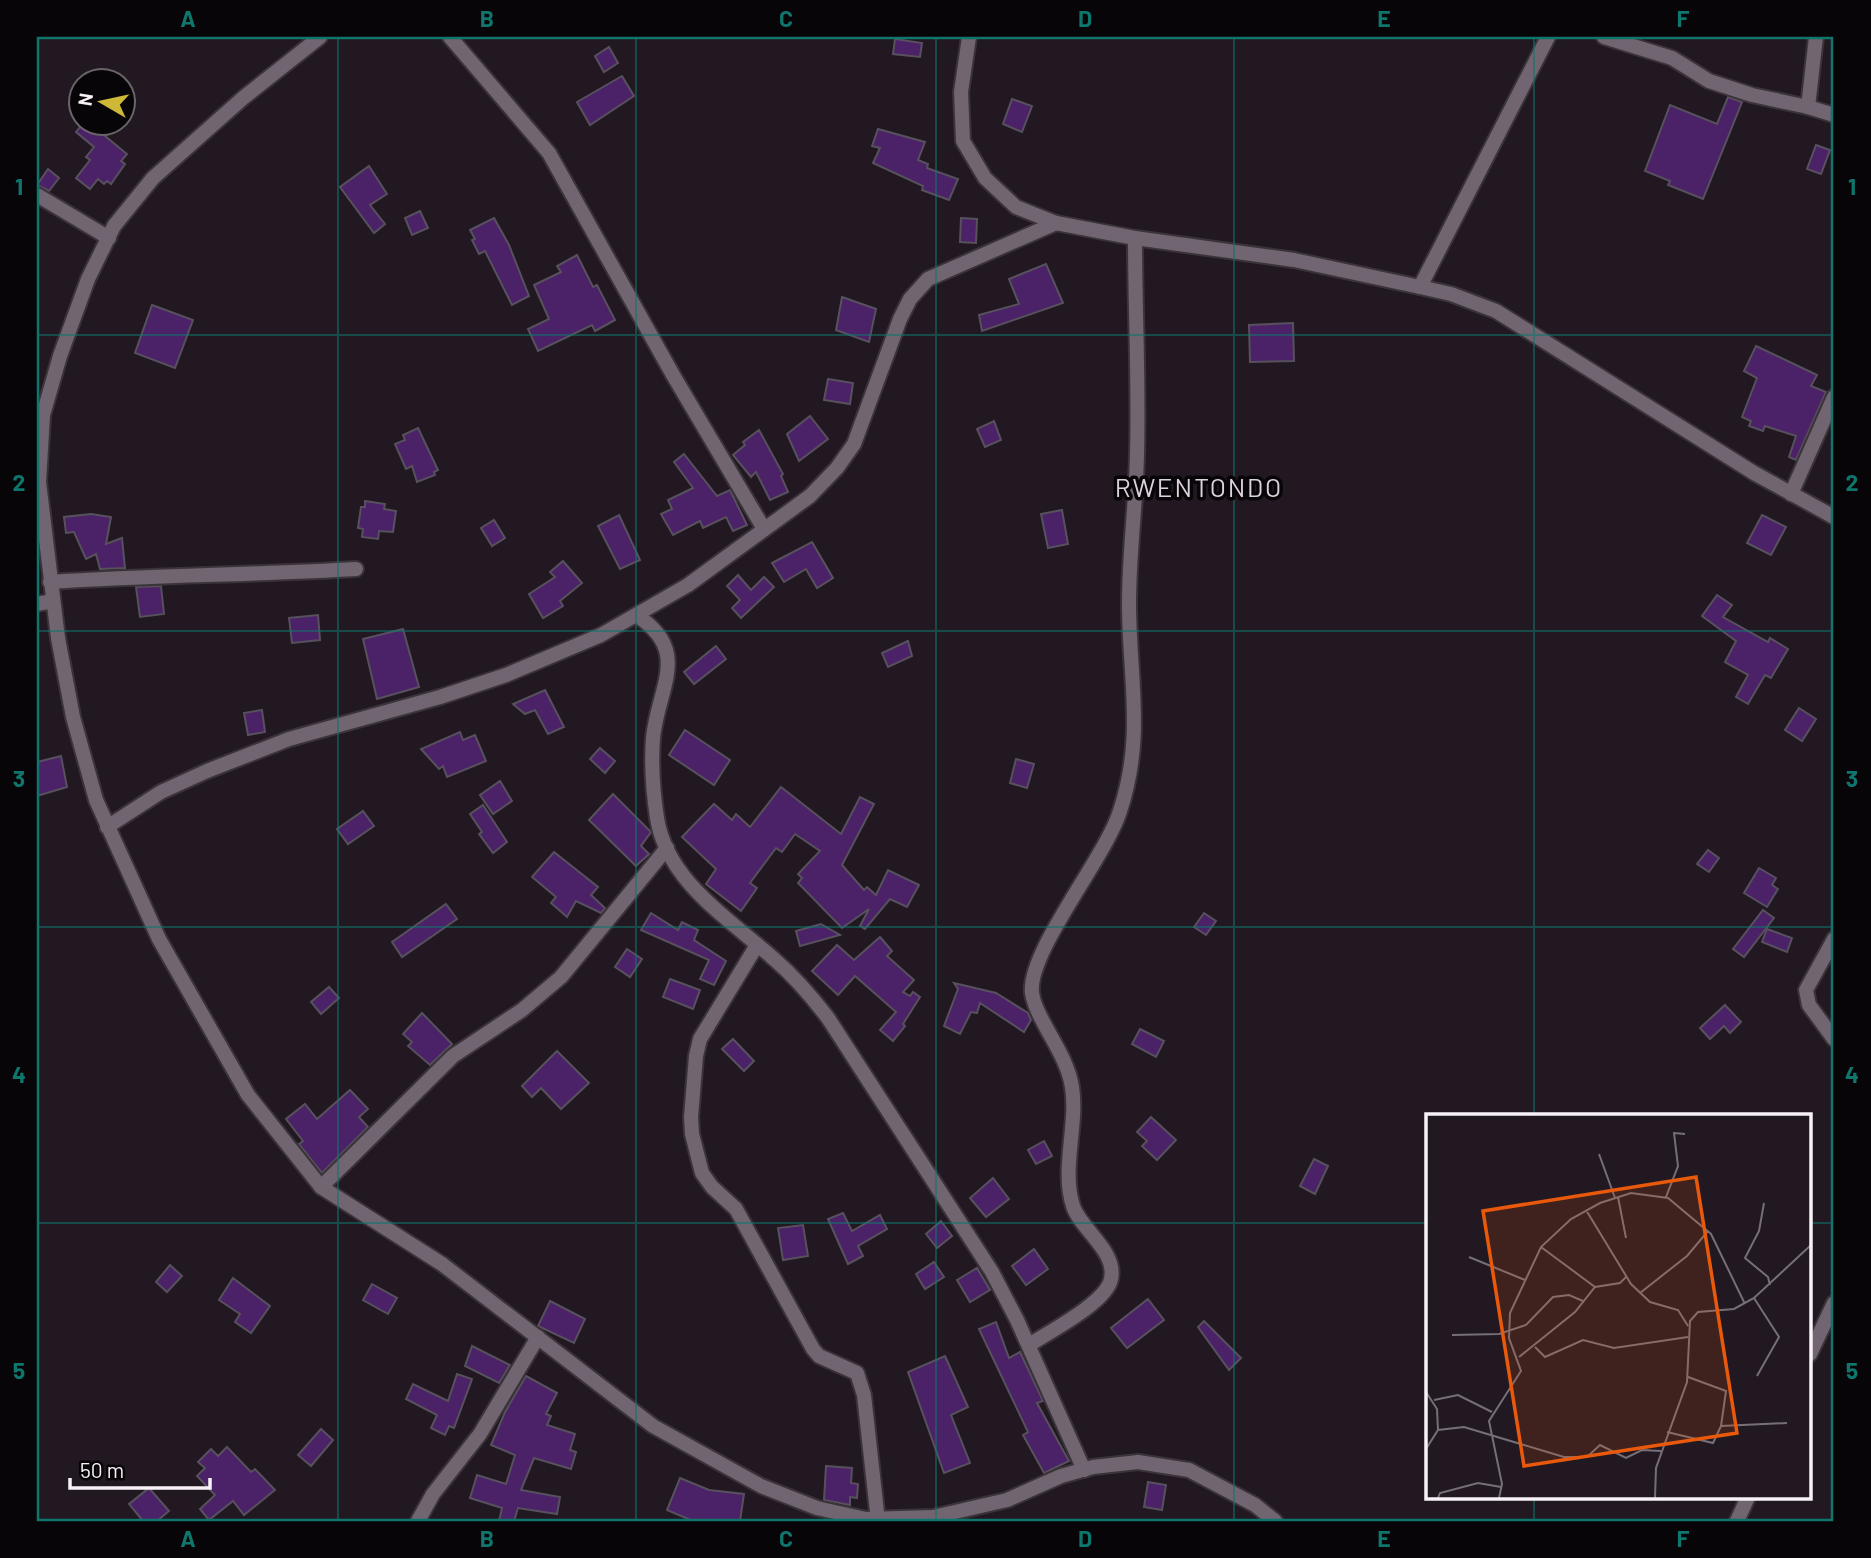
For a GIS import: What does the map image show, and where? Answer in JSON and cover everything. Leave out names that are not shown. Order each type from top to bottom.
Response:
[{"type":"street","points":[[320,37],[243,98],[153,178],[108,237],[88,279],[60,356],[43,415],[39,482],[50,582],[73,717],[96,800],[159,939],[248,1095],[321,1187],[442,1264],[653,1426],[761,1486],[817,1507],[878,1520],[933,1517],[1007,1500],[1084,1469],[1138,1462],[1189,1470],[1255,1505],[1275,1521]]},
{"type":"street","points":[[450,37],[549,153],[673,375],[764,529]]},
{"type":"street","points":[[969,37],[961,92],[963,141],[985,178],[1016,207],[1056,223],[1135,238],[1294,260],[1420,287],[1451,294],[1496,311],[1791,494],[1834,517]]},
{"type":"street","points":[[1420,287],[1548,37]]},
{"type":"street","points":[[1604,37],[1672,58],[1709,80],[1752,95],[1834,115]]},
{"type":"street","points":[[1808,107],[1816,37]]},
{"type":"street","points":[[37,195],[108,237]]},
{"type":"street","points":[[107,827],[161,792],[207,771],[289,739],[440,697],[506,675],[601,635],[688,585],[810,496],[837,468],[854,444],[900,319],[910,299],[928,279],[1056,223]]},
{"type":"street","points":[[1029,1345],[1092,1303],[1106,1290],[1111,1279],[1111,1268],[1106,1255],[1073,1206],[1070,1188],[1072,1086],[1066,1065],[1032,994],[1036,970],[1048,943],[1113,832],[1131,765],[1136,690],[1129,606],[1137,455],[1135,238]]},
{"type":"street","points":[[1791,494],[1834,397]]},
{"type":"street","points":[[50,582],[162,575],[356,569]]},
{"type":"street","points":[[37,604],[53,601]]},
{"type":"street","points":[[636,615],[652,625],[664,641],[669,662],[653,736],[652,770],[657,821],[667,848],[701,897],[803,987],[828,1018],[992,1272],[1029,1345],[1084,1469]]},
{"type":"street","points":[[321,1187],[453,1056],[532,1003],[561,977],[667,848]]},
{"type":"street","points":[[1834,939],[1805,990],[1809,1005],[1834,1039]]},
{"type":"street","points":[[757,945],[700,1039],[691,1117],[696,1155],[702,1173],[712,1187],[741,1217],[813,1349],[828,1361],[858,1373],[864,1395],[878,1520]]},
{"type":"street","points":[[1812,1350],[1834,1303]]},
{"type":"street","points":[[418,1521],[433,1494],[480,1434],[538,1337]]},
{"type":"street","points":[[1737,1521],[1748,1498]]},
{"type":"building","points":[[895,39],[922,43],[920,57],[893,54]]},
{"type":"building","points":[[609,47],[618,63],[604,72],[595,56]]},
{"type":"building","points":[[622,76],[634,96],[590,125],[577,102]]},
{"type":"building","points":[[1728,97],[1742,102],[1703,199],[1668,185],[1670,181],[1645,171],[1670,105],[1717,124]]},
{"type":"building","points":[[1012,99],[1032,106],[1022,132],[1003,124]]},
{"type":"building","points":[[878,129],[925,142],[918,160],[928,164],[927,168],[958,179],[949,200],[922,190],[923,186],[873,163],[880,148],[872,146]]},
{"type":"building","points":[[81,136],[105,136],[127,154],[121,161],[125,164],[111,184],[107,181],[104,184],[98,179],[90,189],[76,178],[90,160],[86,157],[94,147]]},
{"type":"building","points":[[1816,145],[1830,150],[1821,174],[1807,169]]},
{"type":"building","points":[[369,166],[387,194],[370,205],[385,224],[374,233],[340,187]]},
{"type":"building","points":[[48,169],[59,178],[49,191],[37,185]]},
{"type":"building","points":[[420,211],[428,228],[412,235],[405,218]]},
{"type":"building","points":[[494,218],[509,245],[529,296],[512,305],[485,251],[479,254],[472,240],[475,239],[470,230]]},
{"type":"building","points":[[961,218],[977,219],[976,243],[960,242]]},
{"type":"building","points":[[577,255],[593,287],[597,285],[615,320],[595,331],[592,325],[538,351],[528,329],[549,319],[534,285],[561,272],[557,266]]},
{"type":"building","points":[[1046,264],[1063,303],[982,331],[979,315],[1019,304],[1009,279]]},
{"type":"building","points":[[842,297],[876,309],[869,342],[836,330]]},
{"type":"building","points":[[152,305],[193,320],[175,368],[135,353]]},
{"type":"building","points":[[1293,323],[1294,361],[1250,362],[1249,325]]},
{"type":"building","points":[[1756,346],[1817,375],[1811,386],[1826,392],[1796,460],[1789,457],[1796,436],[1765,426],[1763,431],[1749,426],[1751,421],[1742,417],[1757,378],[1744,371]]},
{"type":"building","points":[[828,379],[853,383],[850,404],[824,400]]},
{"type":"building","points":[[810,416],[828,439],[799,461],[787,434]]},
{"type":"building","points":[[994,421],[1001,440],[985,447],[977,429]]},
{"type":"building","points":[[418,428],[438,470],[434,472],[435,475],[417,482],[412,466],[406,469],[395,444],[405,440],[403,435]]},
{"type":"building","points":[[759,430],[783,474],[781,476],[788,492],[770,500],[756,472],[751,477],[733,455],[745,445],[743,442]]},
{"type":"building","points":[[684,454],[717,496],[730,490],[747,525],[733,531],[726,517],[703,528],[700,521],[673,535],[661,514],[672,509],[668,500],[693,488],[674,462]]},
{"type":"building","points":[[365,501],[385,504],[384,509],[396,511],[393,532],[379,531],[378,539],[362,537],[363,529],[358,528],[361,507],[365,507]]},
{"type":"building","points":[[1062,510],[1068,544],[1048,548],[1041,514]]},
{"type":"building","points":[[91,514],[111,517],[106,544],[122,538],[125,568],[100,569],[96,554],[86,559],[74,532],[66,533],[64,517]]},
{"type":"building","points":[[619,515],[640,560],[620,569],[598,526]]},
{"type":"building","points":[[1762,515],[1786,527],[1771,555],[1747,543]]},
{"type":"building","points":[[494,520],[505,538],[492,546],[481,528]]},
{"type":"building","points":[[812,542],[833,578],[817,588],[806,569],[784,582],[772,563]]},
{"type":"building","points":[[563,561],[582,583],[560,601],[563,606],[543,618],[529,594],[555,577],[550,572]]},
{"type":"building","points":[[738,575],[751,590],[764,577],[774,587],[741,618],[732,608],[740,600],[727,586]]},
{"type":"building","points":[[161,586],[164,614],[140,617],[136,587]]},
{"type":"building","points":[[1717,595],[1732,605],[1723,617],[1768,642],[1770,638],[1788,649],[1771,678],[1765,675],[1748,704],[1736,697],[1748,675],[1725,662],[1736,641],[1702,616]]},
{"type":"building","points":[[318,615],[320,640],[292,643],[289,618]]},
{"type":"building","points":[[403,629],[419,687],[377,699],[363,639]]},
{"type":"building","points":[[908,641],[912,656],[888,667],[882,653]]},
{"type":"building","points":[[716,646],[726,659],[694,684],[684,672]]},
{"type":"building","points":[[545,690],[564,727],[548,734],[535,710],[525,714],[513,704]]},
{"type":"building","points":[[1799,708],[1816,719],[1802,741],[1785,730]]},
{"type":"building","points":[[262,710],[265,732],[248,735],[244,713]]},
{"type":"building","points":[[685,730],[730,760],[714,785],[669,755]]},
{"type":"building","points":[[460,732],[463,740],[475,735],[486,761],[447,777],[443,766],[439,769],[421,749]]},
{"type":"building","points":[[600,748],[615,761],[605,773],[590,759]]},
{"type":"building","points":[[61,756],[67,787],[37,796],[37,762]]},
{"type":"building","points":[[1016,759],[1034,764],[1027,788],[1010,783]]},
{"type":"building","points":[[500,781],[512,801],[493,814],[480,795]]},
{"type":"building","points":[[781,787],[841,834],[860,797],[874,804],[842,865],[864,890],[867,887],[876,895],[888,870],[919,885],[907,907],[890,899],[865,929],[860,926],[869,909],[842,928],[798,883],[802,878],[798,874],[820,851],[795,834],[782,852],[776,848],[750,883],[757,888],[741,911],[706,884],[716,869],[682,837],[714,804],[732,820],[736,814],[750,827]]},
{"type":"building","points":[[613,794],[651,832],[641,846],[649,854],[636,866],[589,820]]},
{"type":"building","points":[[483,805],[507,842],[493,853],[479,834],[482,832],[470,814]]},
{"type":"building","points":[[363,811],[374,826],[348,844],[337,829]]},
{"type":"building","points":[[1708,850],[1719,858],[1709,872],[1697,864]]},
{"type":"building","points":[[554,852],[598,887],[591,895],[605,908],[601,913],[576,901],[567,917],[551,903],[556,897],[532,877]]},
{"type":"building","points":[[1759,868],[1776,878],[1772,885],[1778,889],[1767,907],[1744,893]]},
{"type":"building","points":[[446,904],[457,919],[402,957],[392,942]]},
{"type":"building","points":[[1763,910],[1774,918],[1744,957],[1733,949]]},
{"type":"building","points":[[651,913],[678,930],[682,922],[698,930],[694,940],[726,961],[714,985],[700,979],[709,960],[641,930]]},
{"type":"building","points":[[1204,913],[1216,921],[1206,935],[1194,927]]},
{"type":"building","points":[[821,924],[840,935],[800,946],[796,931]]},
{"type":"building","points":[[1767,929],[1792,938],[1787,952],[1762,942]]},
{"type":"building","points":[[880,937],[892,951],[887,956],[914,980],[903,992],[910,996],[913,992],[920,997],[903,1024],[905,1026],[893,1041],[880,1030],[896,1012],[855,976],[838,995],[812,971],[837,945],[854,960]]},
{"type":"building","points":[[627,949],[642,959],[630,977],[615,967]]},
{"type":"building","points":[[670,979],[700,990],[693,1009],[663,997]]},
{"type":"building","points":[[954,983],[996,993],[1028,1013],[1031,1020],[1024,1032],[980,1003],[977,1013],[971,1012],[960,1034],[944,1026],[958,989]]},
{"type":"building","points":[[329,987],[339,998],[321,1014],[311,1002]]},
{"type":"building","points":[[1725,1005],[1741,1022],[1730,1033],[1724,1026],[1710,1039],[1700,1028]]},
{"type":"building","points":[[422,1013],[452,1044],[430,1065],[408,1046],[412,1042],[403,1034]]},
{"type":"building","points":[[1140,1029],[1164,1041],[1156,1057],[1132,1044]]},
{"type":"building","points":[[733,1039],[754,1061],[744,1071],[722,1049]]},
{"type":"building","points":[[557,1051],[589,1083],[561,1109],[541,1088],[532,1097],[522,1086]]},
{"type":"building","points":[[350,1090],[368,1109],[359,1117],[368,1127],[322,1173],[299,1144],[303,1141],[286,1119],[305,1104],[317,1119]]},
{"type":"building","points":[[1151,1117],[1176,1140],[1157,1160],[1142,1146],[1147,1141],[1137,1132]]},
{"type":"building","points":[[1044,1141],[1052,1156],[1036,1164],[1028,1150]]},
{"type":"building","points":[[1314,1159],[1328,1166],[1315,1194],[1300,1186]]},
{"type":"building","points":[[993,1178],[1009,1199],[986,1217],[970,1198]]},
{"type":"building","points":[[843,1213],[852,1231],[880,1215],[887,1229],[858,1246],[863,1256],[848,1264],[828,1219]]},
{"type":"building","points":[[941,1221],[952,1236],[937,1248],[926,1234]]},
{"type":"building","points":[[803,1225],[808,1256],[783,1260],[778,1228]]},
{"type":"building","points":[[1034,1249],[1048,1269],[1026,1285],[1012,1266]]},
{"type":"building","points":[[934,1262],[944,1277],[925,1289],[916,1274]]},
{"type":"building","points":[[170,1265],[182,1276],[167,1292],[156,1282]]},
{"type":"building","points":[[977,1268],[990,1290],[970,1302],[957,1280]]},
{"type":"building","points":[[233,1278],[270,1306],[251,1333],[235,1322],[240,1314],[219,1300]]},
{"type":"building","points":[[372,1284],[397,1298],[388,1314],[363,1300]]},
{"type":"building","points":[[1148,1299],[1164,1320],[1127,1348],[1111,1328]]},
{"type":"building","points":[[550,1301],[585,1319],[574,1343],[538,1326]]},
{"type":"building","points":[[1204,1321],[1241,1358],[1229,1370],[1198,1327]]},
{"type":"building","points":[[996,1322],[1009,1358],[1020,1352],[1043,1401],[1037,1403],[1069,1461],[1044,1473],[1023,1435],[1028,1432],[979,1329]]},
{"type":"building","points":[[472,1346],[510,1365],[499,1383],[465,1366]]},
{"type":"building","points":[[945,1356],[968,1407],[951,1415],[970,1463],[944,1473],[908,1372]]},
{"type":"building","points":[[457,1374],[472,1379],[454,1428],[449,1426],[445,1435],[431,1428],[437,1415],[406,1399],[413,1384],[448,1401]]},
{"type":"building","points":[[526,1376],[557,1393],[546,1414],[551,1416],[547,1425],[575,1434],[570,1450],[576,1452],[571,1469],[534,1458],[521,1490],[560,1497],[557,1514],[518,1508],[514,1521],[499,1521],[502,1508],[470,1498],[477,1475],[506,1484],[515,1455],[491,1445],[505,1412]]},
{"type":"building","points":[[321,1429],[333,1440],[311,1466],[298,1455]]},
{"type":"building","points":[[227,1447],[251,1472],[255,1469],[275,1490],[244,1515],[233,1501],[209,1520],[200,1509],[215,1495],[197,1476],[205,1468],[198,1462],[211,1449],[218,1456]]},
{"type":"building","points":[[826,1466],[852,1468],[851,1483],[858,1484],[857,1498],[850,1497],[850,1505],[824,1500]]},
{"type":"building","points":[[680,1478],[709,1490],[744,1494],[740,1521],[693,1521],[667,1510]]},
{"type":"building","points":[[1148,1482],[1166,1485],[1162,1510],[1144,1507]]},
{"type":"building","points":[[149,1488],[169,1511],[157,1521],[143,1521],[129,1504]]},
{"type":"district","name":"RWENTONDO","points":[[1199,488]]}]
